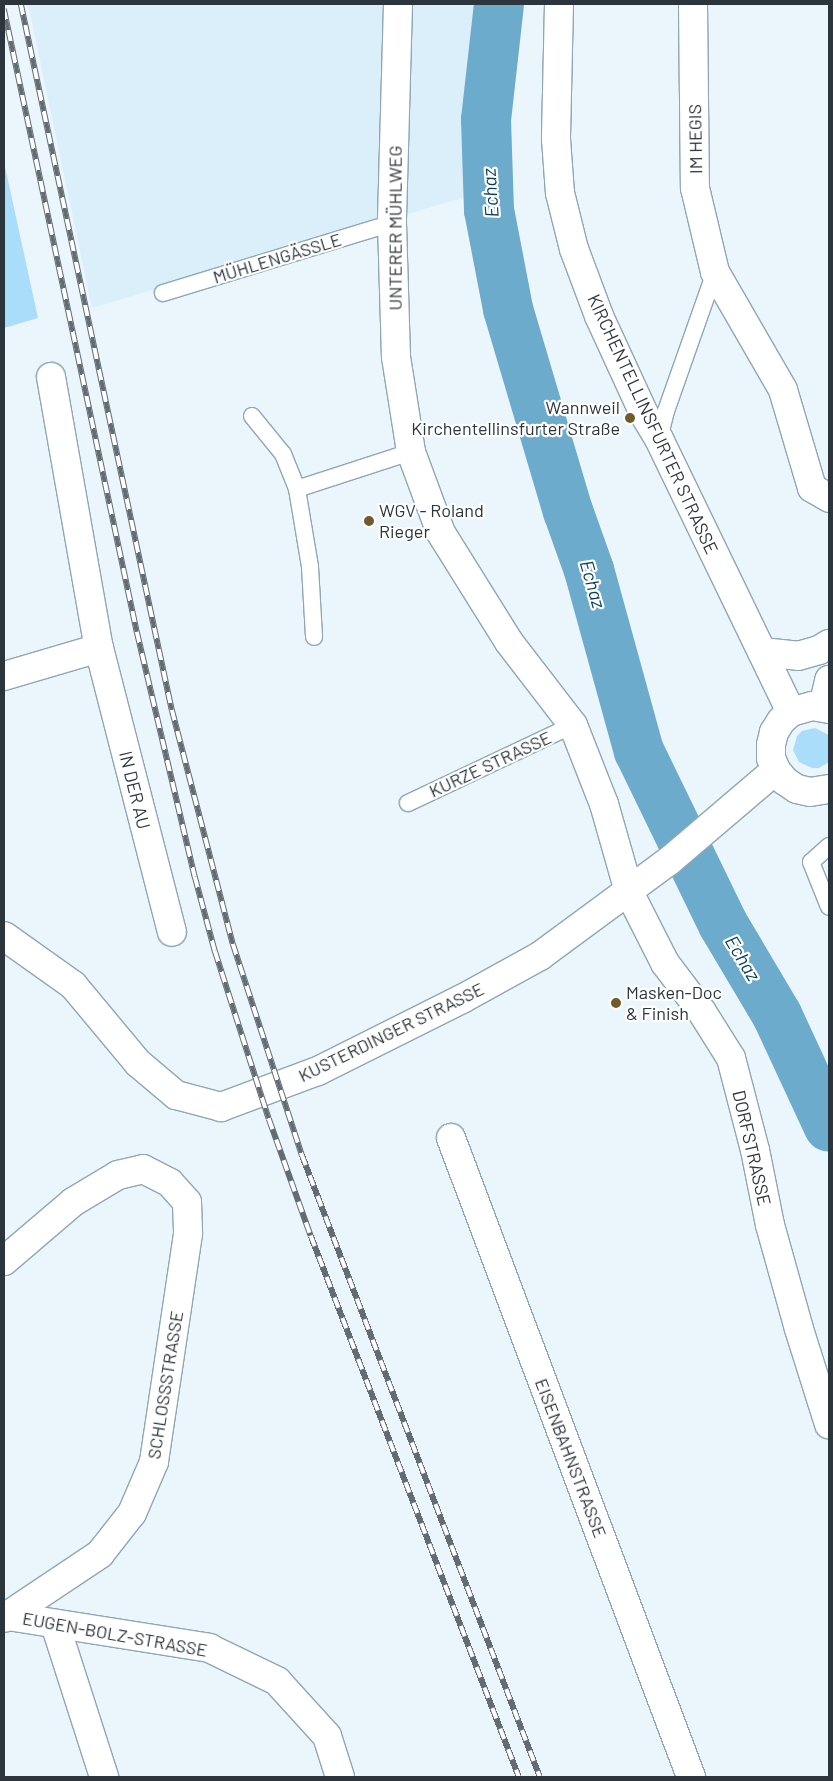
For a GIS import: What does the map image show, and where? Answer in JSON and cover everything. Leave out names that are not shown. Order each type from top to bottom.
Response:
[{"type":"street","name":"UNTERER MÜHLWEG","points":[[398,4],[392,223],[396,357],[410,452],[441,533],[509,642],[572,725],[604,804],[629,892]]},
{"type":"street","name":"KIRCHENTELLINSFURTER STRASSE","points":[[559,4],[556,139],[560,193],[574,249],[599,316],[644,414],[659,439],[791,712]]},
{"type":"street","name":"IM HEGIS","points":[[693,4],[695,188],[715,272],[783,390],[812,488],[829,498]]},
{"type":"street","name":"IN DER AU","points":[[51,377],[99,648],[172,932]]},
{"type":"street","points":[[762,652],[798,656],[820,650],[829,644]]},
{"type":"street","points":[[4,676],[99,648]]},
{"type":"street","points":[[829,680],[826,708],[801,708],[791,712],[781,721],[772,738],[771,758],[776,770],[785,781],[796,789],[810,792],[829,789]]},
{"type":"street","name":"KUSTERDINGER STRASSE","points":[[9,945],[73,985],[138,1063],[176,1095],[221,1107],[318,1071],[462,999],[540,956],[670,861],[776,770]]},
{"type":"street","name":"DORFSTRASSE","points":[[629,892],[665,962],[702,1012],[730,1058],[756,1150],[770,1225],[799,1329],[829,1424]]},
{"type":"street","name":"EISENBAHNSTRASSE","points":[[450,1138],[692,1777]]},
{"type":"street","name":"SCHLOSSSTRASSE","points":[[4,1261],[73,1202],[118,1175],[143,1170],[170,1183],[187,1202],[188,1234],[154,1462],[132,1514],[100,1554],[6,1617]]},
{"type":"street","name":"EUGEN-BOLZ-STRASSE","points":[[6,1617],[209,1648],[277,1681],[327,1736],[340,1777]]},
{"type":"street","points":[[55,1624],[104,1777]]},
{"type":"lane","name":"MÜHLENGÄSSLE","points":[[163,293],[392,223]]},
{"type":"lane","points":[[659,439],[666,411],[715,272]]},
{"type":"lane","points":[[252,416],[283,454],[297,489],[310,567],[314,637]]},
{"type":"lane","points":[[297,489],[410,452]]},
{"type":"lane","name":"KURZE STRASSE","points":[[408,803],[572,725]]},
{"type":"lane","points":[[829,846],[811,862],[829,907]]},
{"type":"shaded area","points":[[28,4],[489,4],[482,192],[92,308]]},
{"type":"shaded area","points":[[4,162],[38,318],[4,328]]},
{"type":"shaded area","points":[[815,728],[829,735],[829,762],[819,768],[812,768],[799,762],[793,750],[797,736],[802,731]]},
{"type":"waterway","name":"Echaz","points":[[499,4],[486,120],[489,210],[508,309],[568,511],[589,570],[639,751],[723,924],[777,1015],[829,1127]]},
{"type":"railway","points":[[21,4],[172,710],[233,944],[302,1155],[540,1777]]},
{"type":"railway","points":[[4,9],[137,632],[195,877],[215,951],[269,1119],[311,1236],[519,1777]]},
{"type":"place","name":"Wannweil Kirchentellinsfurter Straße","points":[[630,418]]},
{"type":"place","name":"WGV - Roland Rieger","points":[[369,521]]},
{"type":"place","name":"Masken-Doc & Finish","points":[[616,1003]]}]
